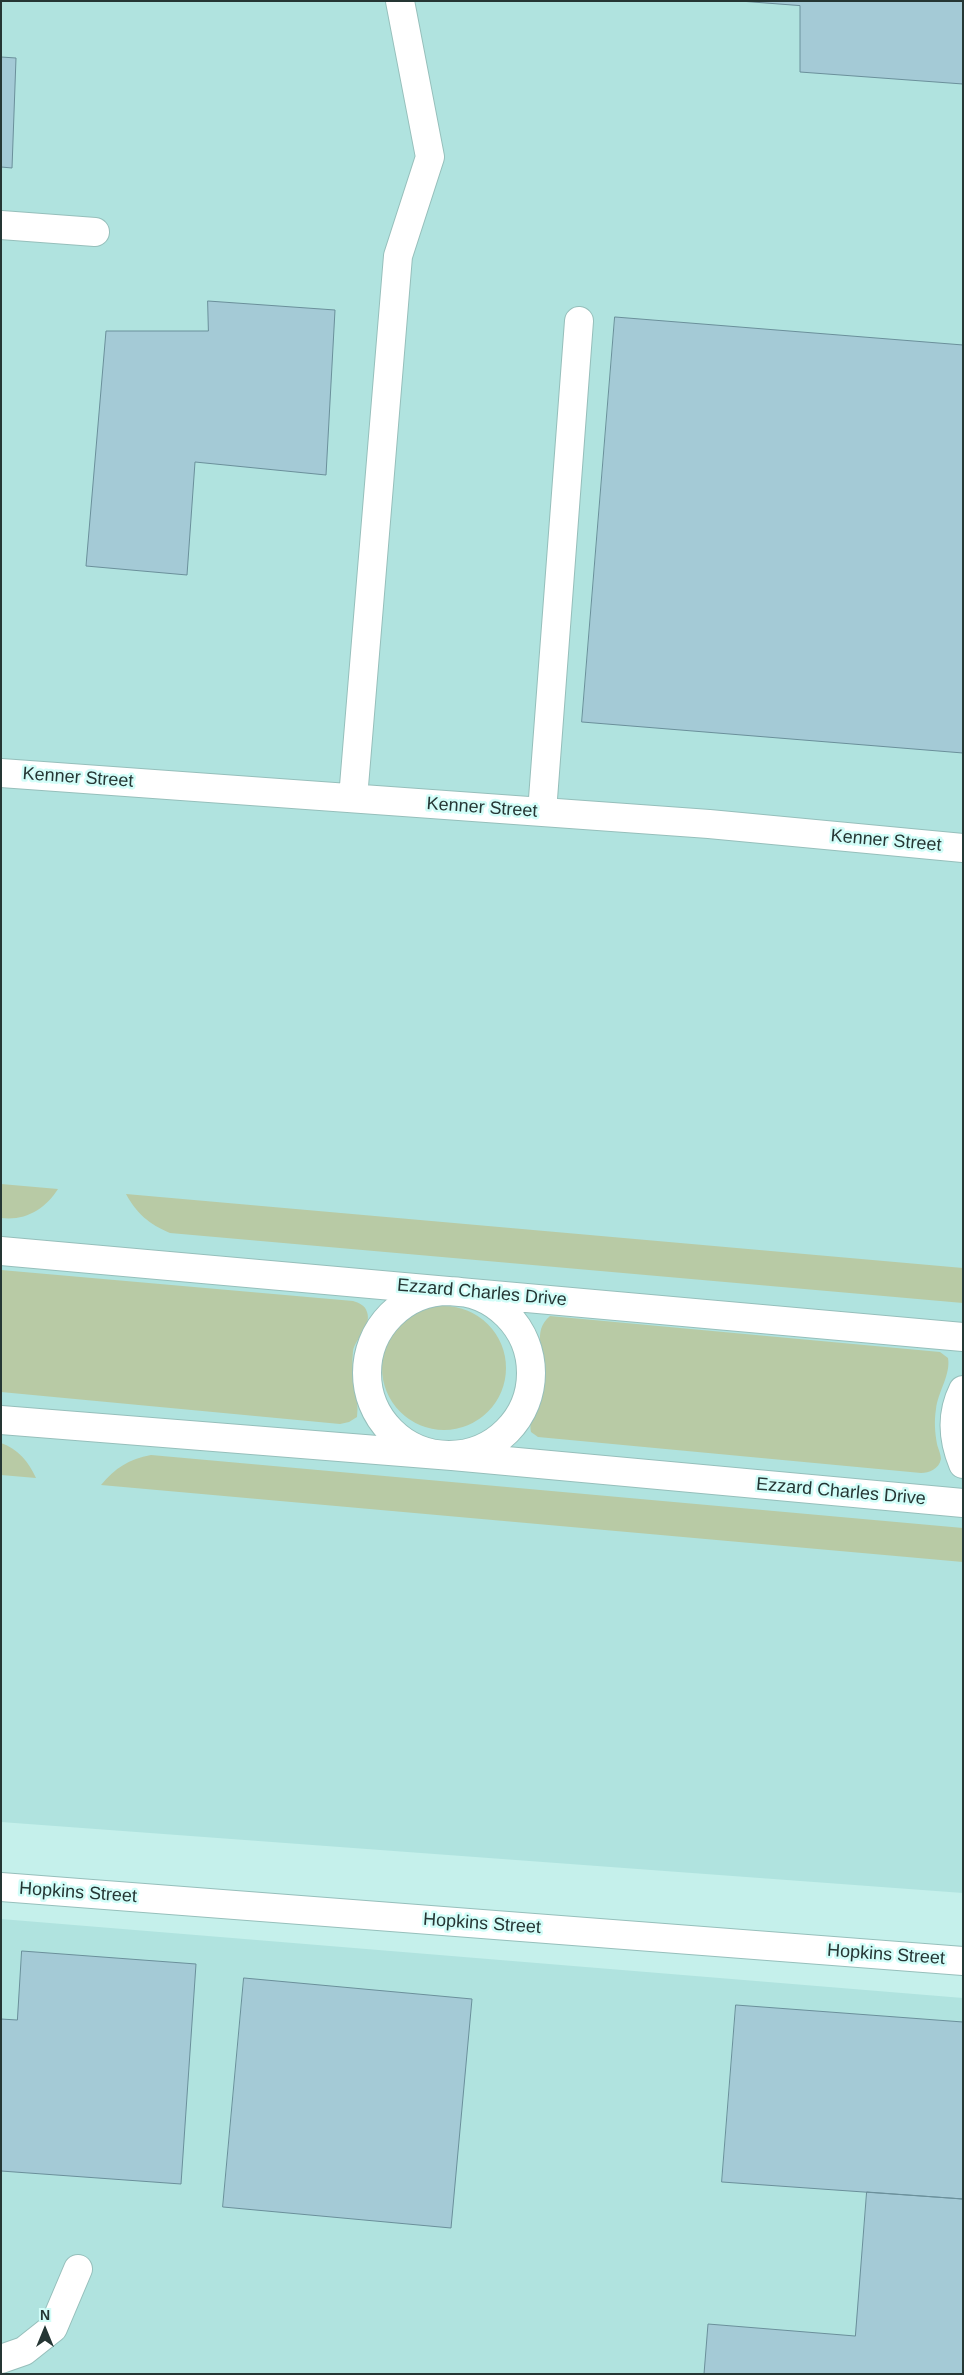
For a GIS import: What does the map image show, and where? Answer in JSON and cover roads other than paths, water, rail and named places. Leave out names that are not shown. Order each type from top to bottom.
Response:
[{"type":"street","points":[[353,798],[398,256],[430,157],[400,1]]},
{"type":"street","points":[[1,225],[96,232]]},
{"type":"street","points":[[542,812],[579,321]]},
{"type":"street","name":"Kenner Street","points":[[1,773],[542,812],[963,848]]},
{"type":"street","name":"Ezzard Charles Drive","points":[[1,1250],[963,1337]]},
{"type":"street","points":[[435,1292],[463,1292],[494,1303],[513,1320],[527,1343],[532,1369],[530,1393],[518,1419],[501,1438],[479,1450],[452,1456],[425,1452],[403,1442],[385,1426],[373,1407],[367,1387],[367,1364],[376,1334],[392,1314],[412,1299],[435,1292]]},
{"type":"street","points":[[963,1390],[954,1423],[956,1446],[963,1464]]},
{"type":"street","name":"Ezzard Charles Drive","points":[[1,1420],[452,1456],[963,1503]]},
{"type":"street","name":"Hopkins Street","points":[[1,1887],[963,1961]]},
{"type":"street","points":[[1,2360],[24,2351],[53,2328],[78,2269]]}]
